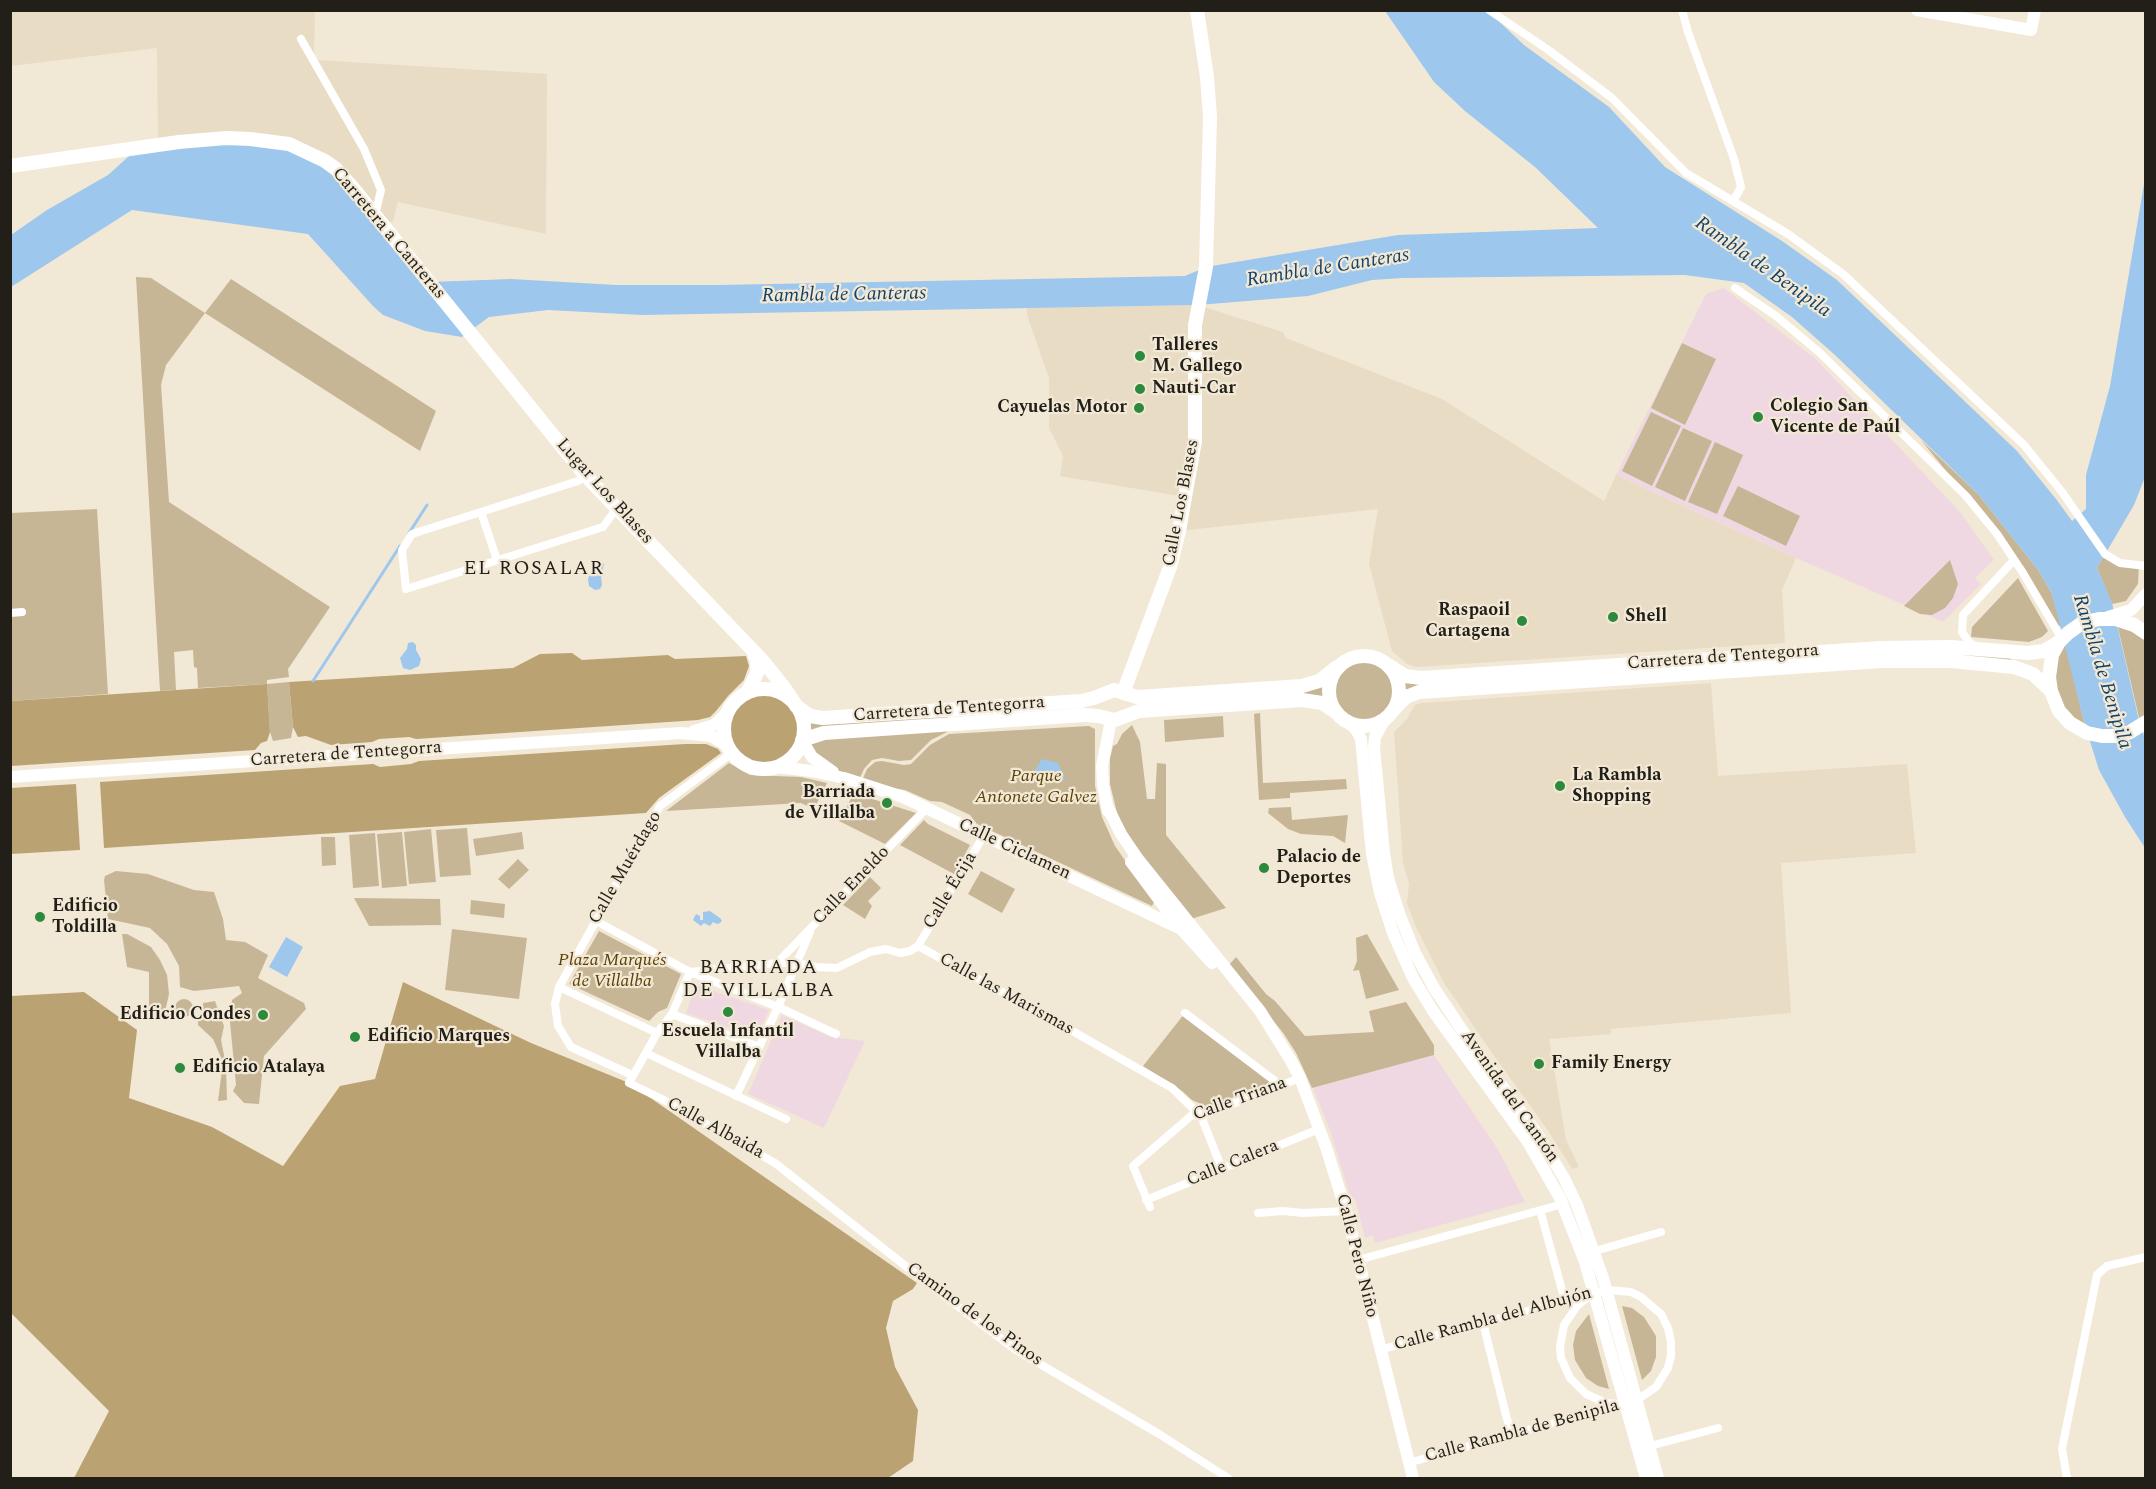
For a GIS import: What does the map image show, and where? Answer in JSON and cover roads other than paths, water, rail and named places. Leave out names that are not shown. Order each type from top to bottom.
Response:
[{"type":"main road","name":"Calle Los Blases","points":[[1123,693],[1170,567],[1182,520],[1197,426],[1196,325],[1206,267],[1210,117],[1207,77],[1197,10]]},
{"type":"main road","points":[[1917,10],[2031,30],[2035,10]]},
{"type":"main road","name":"Carretera a Canteras","points":[[10,166],[200,139],[275,141],[300,148],[325,161],[345,178],[470,333]]},
{"type":"main road","name":"Lugar Los Blases","points":[[470,333],[585,475],[745,643],[783,686],[796,705]]},
{"type":"main road","points":[[2112,618],[2134,608],[2145,594]]},
{"type":"main road","points":[[2112,618],[2128,622],[2145,633]]},
{"type":"main road","name":"Carretera de Tentegorra","points":[[1388,665],[1405,676],[1421,678],[1881,648],[1936,647],[2028,653],[2044,651],[2082,623],[2112,618]]},
{"type":"main road","points":[[2062,639],[2050,662],[2049,677],[2055,704],[2064,717],[2087,733],[2107,737],[2141,728]]},
{"type":"main road","name":"Lugar Los Blases","points":[[745,643],[755,655],[758,666],[747,693]]},
{"type":"main road","points":[[1359,656],[1373,657],[1388,665],[1396,676],[1399,686],[1395,708],[1384,719],[1366,726],[1350,723],[1325,704],[1311,700],[1139,711],[1119,720],[1109,719],[1100,711],[1098,705],[1104,693],[1114,690],[1137,697],[1302,686],[1319,681],[1337,668],[1348,659],[1359,656]]},
{"type":"main road","name":"Carretera de Tentegorra","points":[[1395,708],[1406,697],[1419,692],[1882,661],[1951,661],[2010,666],[2033,675],[2051,691]]},
{"type":"main road","points":[[1337,668],[1330,680],[1329,690],[1330,701],[1337,713]]},
{"type":"main road","points":[[759,689],[773,690],[785,695],[796,705],[803,723],[802,740],[793,756],[776,767],[764,769],[741,762],[730,750],[724,729],[728,712],[735,701],[759,689]]},
{"type":"main road","name":"Carretera de Tentegorra","points":[[796,705],[810,716],[823,718],[1080,701],[1104,693]]},
{"type":"main road","points":[[1123,693],[1129,705],[1126,715]]},
{"type":"main road","name":"Carretera de Tentegorra","points":[[10,777],[681,733],[709,727],[728,712]]},
{"type":"main road","name":"Carretera de Tentegorra","points":[[802,740],[819,733],[867,729],[1084,715],[1109,719]]},
{"type":"main road","name":"Calle Pero Niño","points":[[1109,719],[1102,766],[1103,785],[1119,843],[1181,929],[1280,1041]]},
{"type":"main road","name":"Avenida del Cantón","points":[[1384,719],[1374,743],[1381,830],[1388,878],[1405,929],[1415,953],[1442,1000],[1533,1128],[1556,1164],[1577,1205],[1595,1251],[1601,1292],[1631,1402],[1646,1479]]},
{"type":"main road","name":"Avenida del Cantón","points":[[1350,723],[1361,739],[1368,823],[1377,880],[1385,912],[1402,955],[1433,1011],[1528,1142],[1562,1201],[1601,1292]]},
{"type":"main road","name":"Carretera de Tentegorra","points":[[681,733],[711,736],[730,750]]},
{"type":"main road","name":"Calle Ciclamen","points":[[802,740],[816,761],[844,778]]},
{"type":"main road","name":"Calle Ciclamen","points":[[776,767],[844,778],[903,797],[1181,929]]},
{"type":"main road","name":"Calle Pero Niño","points":[[1107,806],[1121,834],[1138,859],[1260,1011],[1300,1078],[1346,1211],[1413,1479]]},
{"type":"main road","points":[[1148,913],[1156,910],[1158,898]]},
{"type":"main road","points":[[1181,929],[1187,930],[1219,965],[1230,972]]},
{"type":"main road","name":"Avenida del Cantón","points":[[1631,1402],[1650,1446],[1658,1479]]},
{"type":"street","points":[[1490,10],[1612,98],[1686,173],[1734,200],[1825,260],[1859,289],[2024,445],[2105,554],[2120,562],[2145,566]]},
{"type":"street","points":[[1682,10],[1734,159],[1741,187],[1734,200]]},
{"type":"street","points":[[301,39],[364,149],[381,190],[375,215]]},
{"type":"street","points":[[1736,288],[1812,345],[1966,496],[1997,534],[2062,639]]},
{"type":"street","points":[[585,475],[578,482],[412,534],[402,550],[406,589],[603,527],[616,508]]},
{"type":"street","points":[[482,512],[497,560]]},
{"type":"street","points":[[1980,649],[1965,637],[1961,626],[1963,615],[2014,560]]},
{"type":"street","points":[[10,613],[22,612]]},
{"type":"street","name":"Calle Muérdago","points":[[631,1079],[571,1047],[558,1026],[555,1004],[560,987],[660,806],[730,750]]},
{"type":"street","name":"Calle Eneldo","points":[[777,963],[927,808]]},
{"type":"street","name":"Calle Écija","points":[[918,946],[984,835]]},
{"type":"street","points":[[596,921],[690,972],[778,1007],[836,1034]]},
{"type":"street","points":[[736,1095],[813,926]]},
{"type":"street","name":"Calle las Marismas","points":[[690,972],[777,963],[837,968],[870,952],[886,950],[900,953],[918,946],[1158,1079],[1181,1095],[1201,1116]]},
{"type":"street","points":[[631,1079],[657,1033],[672,1014],[690,972]]},
{"type":"street","points":[[560,987],[657,1033]]},
{"type":"street","points":[[1185,1013],[1275,1081],[1278,1087]]},
{"type":"street","points":[[672,1014],[759,1047]]},
{"type":"street","points":[[646,1053],[786,1119]]},
{"type":"street","name":"Calle Triana","points":[[1148,1204],[1133,1166],[1192,1115],[1201,1116],[1300,1078]]},
{"type":"street","name":"Calle Albaida","points":[[631,1079],[775,1163],[798,1181]]},
{"type":"street","points":[[1201,1116],[1222,1169]]},
{"type":"street","name":"Calle Calera","points":[[1148,1204],[1222,1169],[1319,1129]]},
{"type":"street","name":"Camino de los Pinos","points":[[798,1181],[1016,1350],[1190,1453],[1228,1479]]},
{"type":"street","points":[[1358,1260],[1540,1210],[1562,1201]]},
{"type":"street","points":[[1540,1210],[1565,1301]]},
{"type":"street","points":[[1258,1213],[1346,1211]]},
{"type":"street","points":[[1595,1251],[1661,1232]]},
{"type":"street","points":[[2067,1479],[2062,1449],[2097,1275],[2107,1266],[2145,1257]]},
{"type":"street","points":[[1601,1292],[1631,1292],[1641,1297],[1661,1314],[1668,1328],[1671,1356],[1668,1368],[1656,1387],[1631,1402],[1606,1403],[1586,1394],[1570,1378],[1561,1358],[1561,1335],[1569,1315],[1576,1306],[1601,1292]]},
{"type":"street","name":"Calle Rambla del Albujón","points":[[1379,1350],[1601,1292]]},
{"type":"street","points":[[1483,1323],[1511,1435]]},
{"type":"street","name":"Calle Rambla de Benipila","points":[[1408,1463],[1631,1402]]},
{"type":"street","points":[[1650,1446],[1718,1428]]},
{"type":"water","points":[[1385,11],[1488,11],[1524,45],[1609,107],[1665,167],[1782,241],[1837,280],[2017,451],[2072,521],[2086,509],[2086,475],[2110,386],[2145,178],[2145,477],[2134,505],[2097,568],[2112,603],[2145,739],[2145,848],[2099,770],[2084,722],[2052,594],[2039,571],[1978,494],[1835,355],[1792,317],[1744,283],[1685,275],[1403,278],[1372,280],[1308,296],[1198,305],[642,315],[548,310],[489,317],[462,337],[425,331],[383,315],[308,234],[132,210],[11,287],[11,235],[47,210],[108,175],[138,148],[250,139],[325,161],[430,282],[511,279],[616,285],[719,285],[1185,276],[1206,267],[1398,235],[1598,228],[1535,167],[1465,111],[1434,82]]},
{"type":"water","points":[[599,561],[604,564],[601,575],[602,585],[600,589],[595,590],[589,586],[588,579],[592,567]]},
{"type":"water","points":[[413,642],[421,659],[419,666],[410,670],[403,668],[400,658],[407,649],[408,643]]},
{"type":"water","points":[[1042,759],[1058,763],[1065,778],[1060,783],[1035,770]]},
{"type":"water","points":[[710,911],[720,918],[722,921],[720,923],[713,922],[710,926],[704,923],[701,926],[693,920],[696,914],[700,916],[700,920],[703,920],[703,912]]},
{"type":"water","points":[[286,937],[303,947],[287,977],[269,967]]},
{"type":"waterway","points":[[409,533],[427,505]]},
{"type":"waterway","points":[[313,681],[400,546]]},
{"type":"place","name":"Talleres M. Gallego","points":[[1140,356]]},
{"type":"place","name":"Nauti-Car","points":[[1140,389]]},
{"type":"place","name":"Cayuelas Motor","points":[[1139,408]]},
{"type":"place","name":"Colegio San Vicente de Paúl","points":[[1758,417]]},
{"type":"place","name":"Shell","points":[[1613,617]]},
{"type":"place","name":"Raspaoil Cartagena","points":[[1522,621]]},
{"type":"place","name":"La Rambla Shopping","points":[[1560,786]]},
{"type":"place","name":"Barriada de Villalba","points":[[887,803]]},
{"type":"place","name":"Palacio de Deportes","points":[[1264,868]]},
{"type":"place","name":"Edificio Toldilla","points":[[40,917]]},
{"type":"place","name":"Escuela Infantil Villalba","points":[[728,1012]]},
{"type":"place","name":"Edificio Condes","points":[[263,1015]]},
{"type":"place","name":"Edificio Marques","points":[[355,1037]]},
{"type":"place","name":"Family Energy","points":[[1539,1064]]},
{"type":"place","name":"Edificio Atalaya","points":[[180,1068]]},
{"type":"district","name":"EL ROSALAR","points":[[534,570]]},
{"type":"district","name":"BARRIADA DE VILLALBA","points":[[759,980]]},
{"type":"water label","name":"Rambla de Benipila","points":[[1762,268]]},
{"type":"water label","name":"Rambla de Canteras","points":[[1328,269]]},
{"type":"water label","name":"Rambla de Canteras","points":[[844,296]]},
{"type":"water label","name":"Rambla de Benipila","points":[[2101,672]]},
{"type":"park label","name":"Parque Antonete Galvez","points":[[1036,787]]},
{"type":"park label","name":"Plaza Marqués de Villalba","points":[[612,971]]}]
